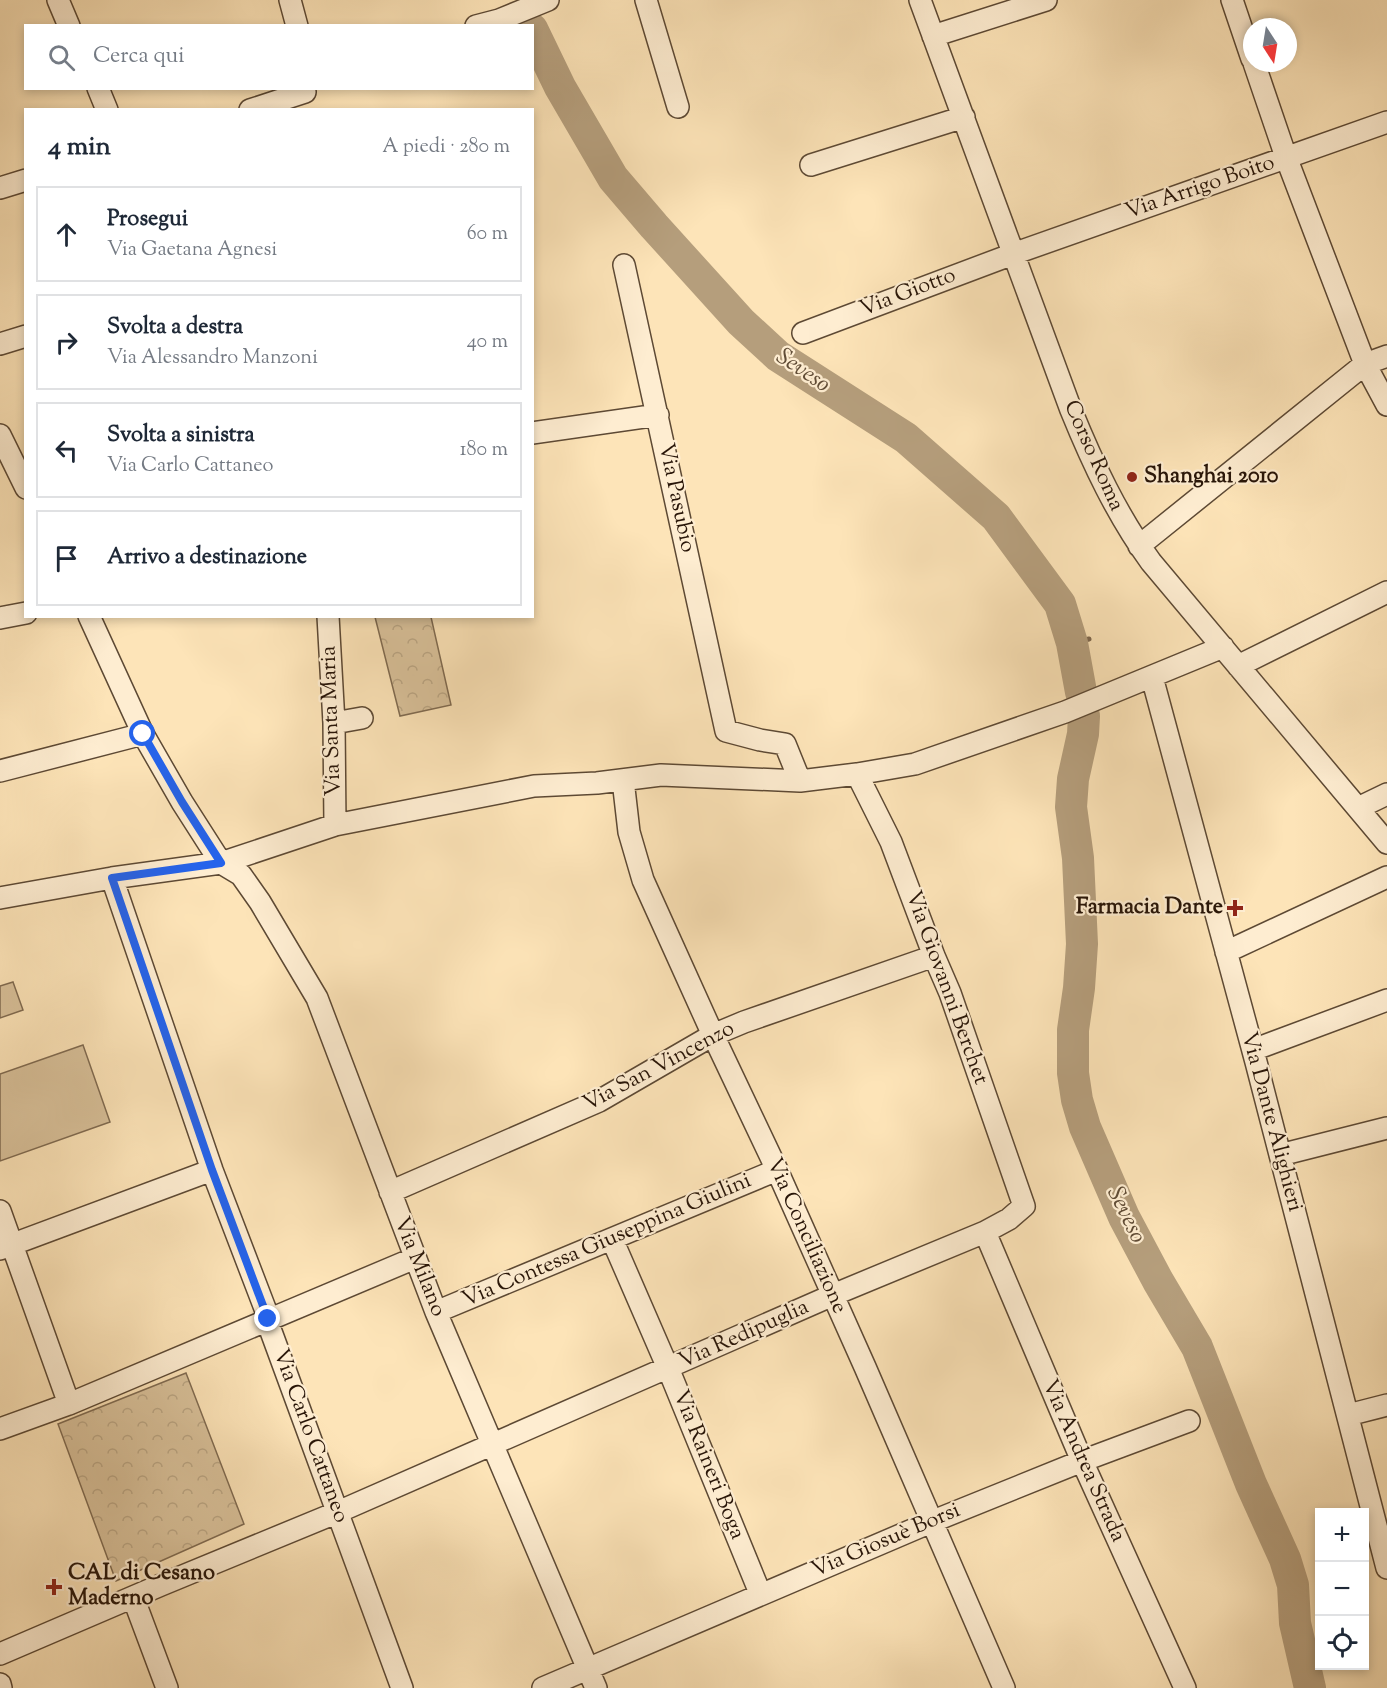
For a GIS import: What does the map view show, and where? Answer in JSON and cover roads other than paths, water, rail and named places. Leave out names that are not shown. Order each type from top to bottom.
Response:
[{"type":"street","points":[[58,0],[68,24]]},
{"type":"street","points":[[290,0],[296,24]]},
{"type":"street","points":[[484,24],[546,0]]},
{"type":"street","points":[[646,0],[678,107]]},
{"type":"street","name":"Corso Roma","points":[[920,0],[1084,442],[1111,499],[1139,546],[1387,843]]},
{"type":"street","points":[[933,36],[1046,0]]},
{"type":"street","points":[[1232,0],[1243,32]]},
{"type":"street","points":[[1257,72],[1286,157],[1365,364],[1387,405]]},
{"type":"street","points":[[99,90],[106,108]]},
{"type":"street","points":[[259,108],[306,97]]},
{"type":"street","points":[[811,165],[964,117]]},
{"type":"street","name":"Via Arrigo Boito","points":[[1013,254],[1387,122]]},
{"type":"street","points":[[0,188],[24,181]]},
{"type":"street","name":"Via Giotto","points":[[803,333],[1013,254]]},
{"type":"street","name":"Via Pasubio","points":[[624,265],[726,731],[785,744],[800,781]]},
{"type":"street","points":[[0,344],[24,337]]},
{"type":"street","points":[[1139,546],[1365,364],[1387,356]]},
{"type":"street","points":[[534,433],[658,415]]},
{"type":"street","points":[[0,435],[24,484]]},
{"type":"street","points":[[1238,666],[1387,592]]},
{"type":"street","points":[[0,618],[24,613]]},
{"type":"street","points":[[89,618],[143,734],[182,802],[221,863]]},
{"type":"street","name":"Via Santa Maria","points":[[328,618],[334,723],[335,825]]},
{"type":"street","points":[[0,898],[112,878],[221,863],[335,825],[534,786],[662,776],[800,781],[915,764],[1065,712],[1223,647]]},
{"type":"street","name":"Via Dante Alighieri","points":[[1152,677],[1253,1050],[1387,1568]]},
{"type":"street","points":[[334,723],[362,718]]},
{"type":"street","points":[[0,771],[143,734]]},
{"type":"street","name":"Via Giovanni Berchet","points":[[857,774],[891,842],[950,993],[1024,1206]]},
{"type":"street","name":"Via Conciliazione","points":[[623,780],[629,832],[641,874],[833,1295],[1004,1688]]},
{"type":"street","points":[[1358,808],[1387,794]]},
{"type":"street","name":"Via Milano","points":[[221,863],[241,875],[260,902],[317,998],[436,1312],[592,1679]]},
{"type":"street","name":"Via Carlo Cattaneo","points":[[112,878],[212,1170],[402,1688]]},
{"type":"street","points":[[1226,952],[1387,878]]},
{"type":"street","name":"Via San Vincenzo","points":[[390,1192],[599,1101],[713,1035],[744,1022],[934,956]]},
{"type":"street","points":[[1253,1050],[1387,1000]]},
{"type":"street","points":[[1280,1155],[1387,1128]]},
{"type":"street","points":[[6,1247],[212,1170]]},
{"type":"street","name":"Via Contessa Giuseppina Giulini","points":[[436,1312],[777,1170]]},
{"type":"street","name":"Via Redipuglia","points":[[0,1654],[338,1512],[833,1295],[985,1232],[1010,1219],[1024,1206]]},
{"type":"street","points":[[0,1211],[6,1247],[69,1404]]},
{"type":"street","name":"Via Andrea Strada","points":[[985,1232],[1082,1461],[1185,1688]]},
{"type":"street","name":"Via Raineri Boga","points":[[612,1239],[668,1368],[760,1593]]},
{"type":"street","points":[[0,1429],[69,1404],[415,1258]]},
{"type":"street","points":[[1348,1415],[1387,1405]]},
{"type":"street","name":"Via Giosuè Borsi","points":[[543,1688],[592,1679],[760,1593],[1082,1461],[1189,1421]]},
{"type":"street","points":[[133,1597],[168,1688]]},
{"type":"waterway","name":"Seveso","points":[[534,33],[560,87],[613,178],[741,322],[778,356],[906,438],[996,517],[1060,604],[1072,643],[1081,692]]},
{"type":"waterway","points":[[1072,643],[1089,639]]},
{"type":"waterway","name":"Seveso","points":[[1084,716],[1083,734],[1073,779],[1071,807],[1078,858],[1082,944],[1073,1030],[1073,1073],[1077,1100],[1085,1127],[1124,1217],[1197,1347],[1251,1484],[1285,1559],[1293,1585],[1295,1623],[1310,1688]]},
{"type":"place","name":"Shanghai 2010","points":[[1132,477]]},
{"type":"place","name":"Farmacia Dante","points":[[1235,908]]},
{"type":"place","name":"CAL di Cesano Maderno","points":[[54,1587]]}]
